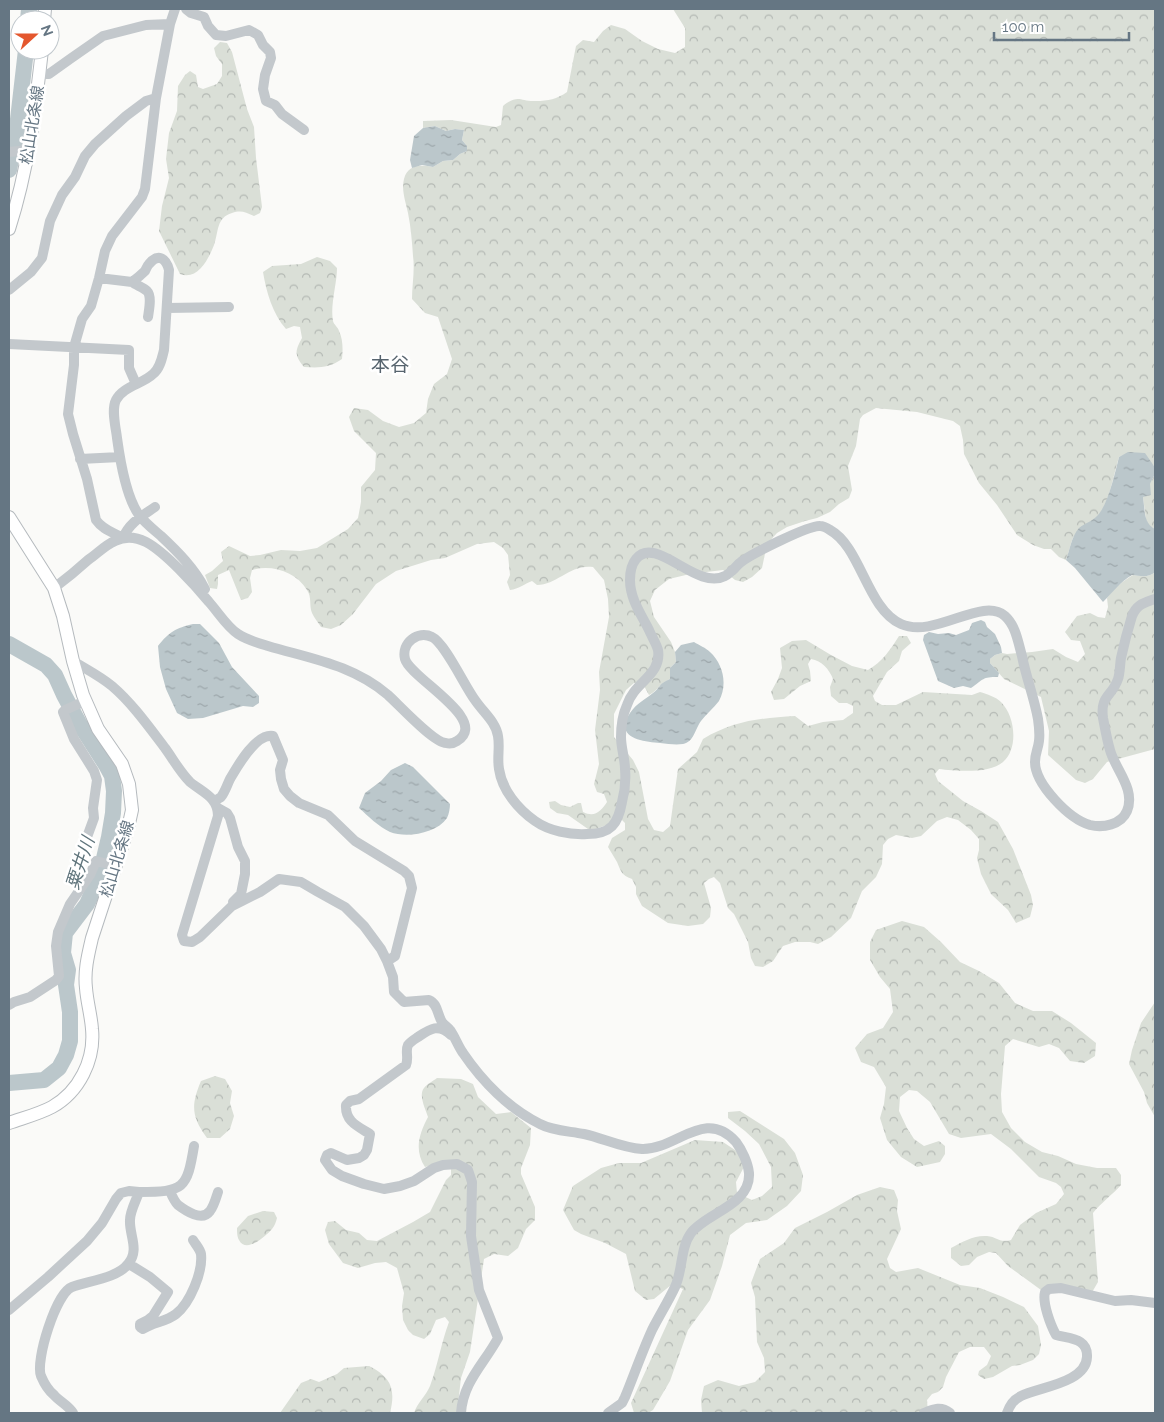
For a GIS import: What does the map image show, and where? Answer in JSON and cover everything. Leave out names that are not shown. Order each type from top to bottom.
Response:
[{"type":"main road","name":"松山北条線","points":[[9,229],[22,184],[25,150],[41,60]]},
{"type":"main road","name":"松山北条線","points":[[9,517],[54,588],[63,616],[81,703],[122,764],[129,784],[132,810],[128,828],[107,864],[86,970],[86,988],[92,1029],[92,1047],[89,1063],[74,1088],[59,1102],[43,1111],[9,1123]]},
{"type":"street","points":[[123,538],[100,526],[96,520],[87,479],[68,414],[74,365],[74,347],[82,320],[90,306],[105,251],[112,236],[142,197],[145,189],[156,98],[170,24],[175,9]]},
{"type":"street","points":[[186,9],[191,13],[204,17],[208,26],[216,35],[226,36],[249,30],[258,35],[270,52],[271,58],[265,75],[263,89],[266,101],[275,105],[282,114],[304,130]]},
{"type":"street","points":[[39,74],[50,74],[104,36],[146,25],[170,24]]},
{"type":"street","points":[[9,290],[31,272],[42,258],[50,221],[62,195],[75,177],[86,156],[126,116],[146,101],[156,98]]},
{"type":"street","points":[[9,152],[25,150]]},
{"type":"street","points":[[132,282],[144,272],[150,263],[156,259],[165,259],[169,270],[164,350],[161,362],[155,373],[121,394],[116,401],[116,426],[120,457],[134,506],[140,517],[185,560],[203,586],[208,600]]},
{"type":"street","points":[[99,278],[132,282],[146,290],[149,294],[148,317]]},
{"type":"street","points":[[167,308],[229,307]]},
{"type":"street","points":[[9,344],[129,350],[129,368],[136,384]]},
{"type":"street","points":[[80,459],[120,457]]},
{"type":"street","points":[[123,538],[125,532],[140,517],[155,508]]},
{"type":"street","points":[[54,588],[111,542],[123,538],[138,539],[149,544],[178,568],[208,600],[234,632],[258,643],[346,668],[361,675],[388,695],[435,739],[447,744],[457,741],[464,734],[462,716],[455,707],[412,669],[405,659],[405,649],[410,640],[423,635],[432,637],[441,645],[475,701],[496,729],[499,770],[510,798],[539,824],[580,835],[597,834],[610,829],[615,825],[619,817],[626,780],[621,738],[624,714],[628,699],[634,689],[652,673],[657,664],[658,651],[653,637],[636,607],[630,580],[630,570],[634,562],[638,556],[644,553],[656,554],[673,561],[693,574],[712,579],[721,578],[730,574],[734,567],[752,555],[798,532],[819,526],[828,528],[841,539],[886,614],[906,626],[940,624],[978,611],[990,610],[1000,612],[1013,627],[1019,641],[1037,717],[1039,740],[1035,761],[1040,781],[1070,814],[1082,822],[1094,826],[1107,826],[1116,822],[1124,818],[1127,811],[1128,793],[1125,781],[1110,753],[1103,708],[1105,698],[1112,690],[1120,673],[1120,663],[1132,616],[1136,608],[1155,599]]},
{"type":"street","points":[[178,568],[185,560]]},
{"type":"street","points":[[73,661],[92,672],[128,702],[152,730],[189,781],[216,805],[227,812],[244,861],[245,874],[241,894],[233,901],[232,906]]},
{"type":"street","points":[[81,703],[63,712],[97,780],[93,808],[94,818],[83,848]]},
{"type":"street","points":[[392,958],[412,888],[410,876],[355,841],[328,815],[299,803],[290,796],[284,789],[281,779],[280,770],[283,760],[273,736],[268,735],[262,738],[253,746],[231,778],[216,805],[218,816],[182,934],[184,941],[192,942],[200,937],[232,906],[260,892],[279,879],[301,882],[345,908],[364,926],[391,970],[394,992],[404,1002],[432,1001],[442,1021],[450,1030],[462,1052],[481,1078],[514,1109],[547,1128],[585,1134],[620,1145],[643,1149],[710,1128],[727,1133],[738,1144],[747,1164],[749,1175],[747,1184],[742,1193],[726,1208],[702,1222],[690,1234],[685,1246],[676,1286],[651,1331],[622,1403],[608,1413]]},
{"type":"street","points":[[9,1006],[14,1002],[30,997],[59,976],[56,946],[58,932],[70,904],[90,875],[96,861],[107,864]]},
{"type":"street","points":[[373,938],[382,943],[392,958],[397,971],[398,983],[397,989],[394,992]]},
{"type":"street","points":[[455,1039],[445,1029],[438,1028],[430,1029],[409,1043],[406,1065],[358,1099],[350,1101],[346,1105],[345,1112],[348,1119],[370,1134],[367,1150],[364,1155],[347,1160],[331,1153],[327,1155],[325,1160],[332,1170],[342,1176],[384,1189],[414,1181],[434,1168],[443,1165],[457,1164],[468,1170],[472,1182],[473,1198],[471,1236],[479,1290],[498,1338],[489,1355],[474,1373],[465,1393],[461,1413]]},
{"type":"street","points":[[9,1310],[48,1278],[87,1241],[102,1223],[121,1193],[130,1191],[170,1191],[184,1183],[190,1172],[194,1146]]},
{"type":"street","points":[[170,1191],[178,1205],[198,1216],[204,1216],[210,1212],[218,1192]]},
{"type":"street","points":[[73,1413],[70,1408],[53,1395],[41,1376],[39,1368],[49,1326],[63,1295],[70,1288],[115,1274],[129,1264],[134,1248],[130,1218],[139,1192]]},
{"type":"street","points":[[129,1264],[150,1277],[168,1292],[153,1316],[140,1324],[140,1327],[143,1329],[168,1320],[178,1313],[196,1285],[201,1253],[193,1240]]},
{"type":"street","points":[[1007,1413],[1012,1402],[1032,1392],[1056,1385],[1078,1373],[1086,1363],[1087,1355],[1083,1342],[1078,1339],[1056,1335],[1043,1298],[1044,1292],[1061,1288],[1115,1301],[1131,1300],[1155,1303]]},
{"type":"street","points":[[924,1413],[940,1408],[950,1413]]},
{"type":"green space","points":[[673,9],[1155,9],[1155,529],[1149,526],[1146,520],[1143,497],[1154,476],[1154,466],[1138,454],[1125,454],[1119,457],[1103,510],[1073,538],[1066,560],[1059,557],[1051,549],[1044,549],[1033,545],[1017,535],[997,505],[979,483],[964,454],[960,426],[953,421],[917,412],[876,408],[863,415],[860,419],[856,446],[848,466],[852,490],[849,498],[830,512],[787,527],[777,533],[767,544],[762,568],[743,582],[735,580],[723,570],[669,579],[655,590],[650,601],[654,617],[671,642],[676,662],[670,668],[670,679],[649,695],[644,686],[634,683],[626,690],[614,714],[614,737],[633,760],[639,772],[648,819],[654,830],[663,832],[670,826],[678,769],[697,752],[703,739],[736,724],[758,719],[795,716],[808,726],[843,720],[853,713],[853,706],[847,703],[839,703],[831,696],[830,687],[833,679],[831,675],[822,664],[811,659],[808,664],[811,681],[800,686],[784,699],[774,700],[771,692],[782,668],[780,648],[792,641],[806,640],[852,666],[868,670],[882,659],[899,636],[907,636],[911,643],[902,651],[899,661],[887,672],[873,696],[875,701],[882,705],[896,705],[923,692],[972,695],[980,692],[999,700],[1009,715],[1012,723],[1013,741],[1008,756],[1003,762],[997,766],[982,770],[939,769],[935,774],[938,781],[963,801],[998,822],[1013,849],[1033,905],[1030,917],[1016,923],[1008,910],[991,894],[981,874],[977,858],[979,839],[958,820],[947,817],[937,821],[921,836],[912,838],[896,835],[888,839],[883,845],[882,864],[876,877],[862,891],[851,918],[831,937],[818,944],[795,942],[783,946],[773,961],[763,967],[755,966],[751,958],[748,942],[734,914],[728,908],[720,883],[714,877],[704,883],[711,908],[710,917],[703,924],[688,926],[668,923],[642,906],[632,879],[622,872],[608,847],[612,838],[625,830],[625,823],[622,820],[595,829],[588,829],[568,815],[557,813],[550,808],[549,802],[555,801],[570,807],[581,803],[583,812],[594,814],[600,811],[607,802],[604,794],[597,792],[594,784],[599,764],[595,730],[600,690],[599,672],[609,617],[608,599],[604,580],[593,567],[570,571],[544,584],[537,585],[532,581],[519,588],[510,590],[507,582],[510,575],[508,555],[503,548],[494,542],[477,544],[445,558],[431,560],[396,571],[376,584],[353,614],[341,625],[331,629],[321,627],[311,610],[309,593],[297,578],[283,571],[267,568],[252,570],[250,578],[252,592],[248,598],[241,600],[229,570],[218,575],[217,589],[210,588],[205,575],[223,561],[221,552],[229,546],[250,556],[281,550],[300,551],[317,548],[348,529],[358,518],[361,487],[375,470],[376,453],[354,431],[349,417],[354,408],[368,410],[383,421],[399,427],[414,423],[426,413],[428,399],[434,384],[447,374],[452,359],[438,317],[425,313],[412,299],[414,261],[403,183],[406,174],[412,168],[420,166],[433,167],[443,161],[453,160],[467,151],[467,146],[462,140],[464,130],[446,131],[435,126],[423,128],[423,121],[451,120],[496,127],[501,125],[503,106],[508,102],[516,99],[540,101],[560,96],[567,92],[576,46],[583,40],[594,42],[611,25],[625,29],[658,49],[675,53],[685,47],[685,28]]},
{"type":"green space","points":[[220,42],[227,43],[232,52],[247,109],[254,127],[262,207],[260,213],[254,216],[238,212],[223,218],[206,262],[197,271],[186,275],[180,274],[159,231],[162,206],[169,178],[166,159],[169,133],[177,111],[178,86],[185,75],[190,71],[196,75],[198,87],[203,89],[217,84],[222,76],[222,64],[216,56],[214,48]]},
{"type":"green space","points":[[317,257],[330,261],[337,268],[332,315],[341,337],[342,359],[324,367],[304,367],[297,356],[298,346],[302,338],[300,327],[294,326],[286,329],[281,323],[271,302],[263,272],[272,266],[301,264]]},
{"type":"green space","points":[[1155,572],[1155,749],[1107,762],[1093,779],[1085,783],[1076,780],[1048,755],[1049,731],[1041,697],[1004,679],[990,663],[990,659],[1002,653],[1053,649],[1078,662],[1085,654],[1080,641],[1071,640],[1065,632],[1077,616],[1090,613],[1105,618],[1108,607],[1107,598],[1122,582],[1133,575],[1147,576]]},
{"type":"green space","points":[[902,921],[924,927],[960,962],[999,983],[1015,1003],[1033,1011],[1052,1011],[1096,1043],[1095,1056],[1084,1063],[1070,1061],[1059,1048],[1049,1044],[1039,1047],[1013,1039],[1005,1046],[1001,1094],[1002,1112],[1011,1128],[1025,1142],[1042,1152],[1058,1156],[1076,1164],[1097,1168],[1116,1168],[1121,1175],[1121,1185],[1093,1213],[1098,1282],[1091,1294],[1041,1290],[1008,1266],[996,1253],[989,1252],[977,1257],[969,1265],[961,1266],[951,1258],[951,1248],[973,1238],[987,1236],[1003,1241],[1011,1240],[1020,1225],[1036,1213],[1056,1204],[1064,1194],[1061,1187],[1056,1183],[1039,1177],[1011,1149],[991,1134],[961,1138],[949,1134],[930,1102],[917,1091],[909,1090],[900,1097],[899,1111],[907,1128],[914,1139],[924,1146],[939,1141],[945,1146],[945,1154],[940,1162],[917,1167],[901,1157],[887,1140],[880,1118],[886,1087],[874,1067],[861,1062],[855,1048],[867,1034],[883,1028],[893,1012],[890,989],[870,960],[870,942],[876,930]]},
{"type":"green space","points":[[1155,1002],[1155,1117],[1129,1064],[1141,1023]]},
{"type":"green space","points":[[215,1076],[225,1079],[232,1091],[230,1103],[234,1116],[230,1129],[220,1138],[207,1138],[195,1117],[194,1104],[201,1081]]},
{"type":"green space","points":[[437,1078],[461,1079],[473,1084],[478,1097],[496,1114],[511,1112],[531,1128],[530,1145],[521,1168],[521,1174],[535,1207],[535,1220],[526,1229],[518,1248],[508,1256],[494,1254],[484,1259],[470,1352],[461,1378],[457,1413],[414,1413],[430,1386],[449,1322],[445,1317],[436,1320],[430,1334],[424,1339],[413,1335],[403,1320],[402,1306],[404,1293],[397,1268],[386,1262],[358,1268],[343,1263],[329,1244],[325,1230],[328,1222],[335,1221],[346,1230],[359,1233],[367,1240],[377,1241],[430,1212],[446,1180],[451,1175],[451,1169],[442,1162],[425,1167],[419,1148],[420,1136],[428,1117],[424,1107],[422,1091]]},
{"type":"green space","points":[[740,1111],[784,1139],[795,1153],[803,1175],[801,1191],[787,1206],[767,1220],[746,1223],[730,1235],[710,1300],[688,1330],[670,1381],[653,1410],[648,1413],[634,1413],[631,1403],[683,1289],[671,1285],[654,1299],[646,1300],[635,1291],[626,1254],[574,1230],[563,1210],[573,1186],[601,1168],[619,1163],[641,1163],[695,1140],[723,1142],[741,1154],[745,1165],[736,1182],[737,1193],[752,1200],[762,1196],[772,1187],[771,1167],[759,1144],[728,1118],[728,1112]]},
{"type":"green space","points":[[880,1187],[894,1190],[898,1200],[897,1211],[901,1229],[887,1259],[890,1268],[896,1272],[918,1268],[960,1285],[980,1288],[1024,1307],[1038,1326],[1041,1345],[1039,1354],[1033,1360],[1012,1366],[993,1377],[984,1379],[978,1375],[979,1371],[987,1365],[991,1356],[984,1347],[970,1347],[959,1352],[943,1387],[938,1392],[932,1394],[927,1400],[928,1413],[702,1413],[701,1400],[704,1386],[718,1380],[739,1386],[755,1382],[765,1372],[764,1358],[757,1342],[755,1297],[751,1283],[760,1259],[784,1243],[795,1228],[857,1195]]},
{"type":"green space","points":[[263,1211],[274,1212],[277,1218],[273,1228],[251,1245],[242,1244],[238,1237],[237,1228],[248,1216]]},
{"type":"green space","points":[[369,1366],[387,1379],[390,1385],[392,1405],[390,1413],[280,1413],[301,1383],[311,1379],[319,1382],[337,1374],[344,1368]]},
{"type":"water","points":[[435,126],[446,131],[464,130],[462,140],[467,146],[467,151],[453,160],[443,161],[433,167],[422,165],[412,168],[410,160],[414,136],[423,128]]},
{"type":"water","points":[[1128,452],[1145,453],[1154,466],[1154,476],[1150,484],[1151,495],[1143,497],[1146,519],[1155,529],[1155,572],[1147,576],[1132,575],[1120,584],[1103,602],[1066,560],[1076,532],[1102,510],[1111,488],[1119,457]]},
{"type":"water","points":[[981,620],[995,634],[1001,647],[1002,653],[990,659],[990,663],[999,673],[998,677],[986,678],[971,688],[963,686],[954,688],[938,681],[923,640],[924,635],[929,632],[956,635],[969,630],[972,623]]},
{"type":"water","points":[[193,624],[200,624],[219,643],[232,667],[259,696],[259,703],[253,707],[243,706],[203,718],[188,719],[177,713],[166,689],[160,667],[158,646],[173,631]]},
{"type":"water","points":[[694,642],[710,652],[721,668],[724,681],[719,701],[701,721],[692,738],[687,743],[653,742],[632,737],[625,728],[630,713],[638,704],[656,691],[661,684],[670,679],[670,668],[676,662],[675,652],[681,645]]},
{"type":"water","points":[[405,763],[413,767],[450,804],[447,818],[436,828],[420,833],[397,834],[378,824],[359,808],[365,793],[381,781],[391,770]]},
{"type":"waterway","name":"粟井川","points":[[9,170],[17,128],[25,60]]},
{"type":"waterway","name":"粟井川","points":[[9,644],[46,665],[55,675],[79,723],[112,776],[114,791],[113,813],[100,875],[87,904],[65,933],[63,953],[68,970],[66,985],[70,1012],[70,1041],[66,1055],[59,1068],[44,1080],[9,1083]]},
{"type":"district","name":"本谷","points":[[390,364]]}]
